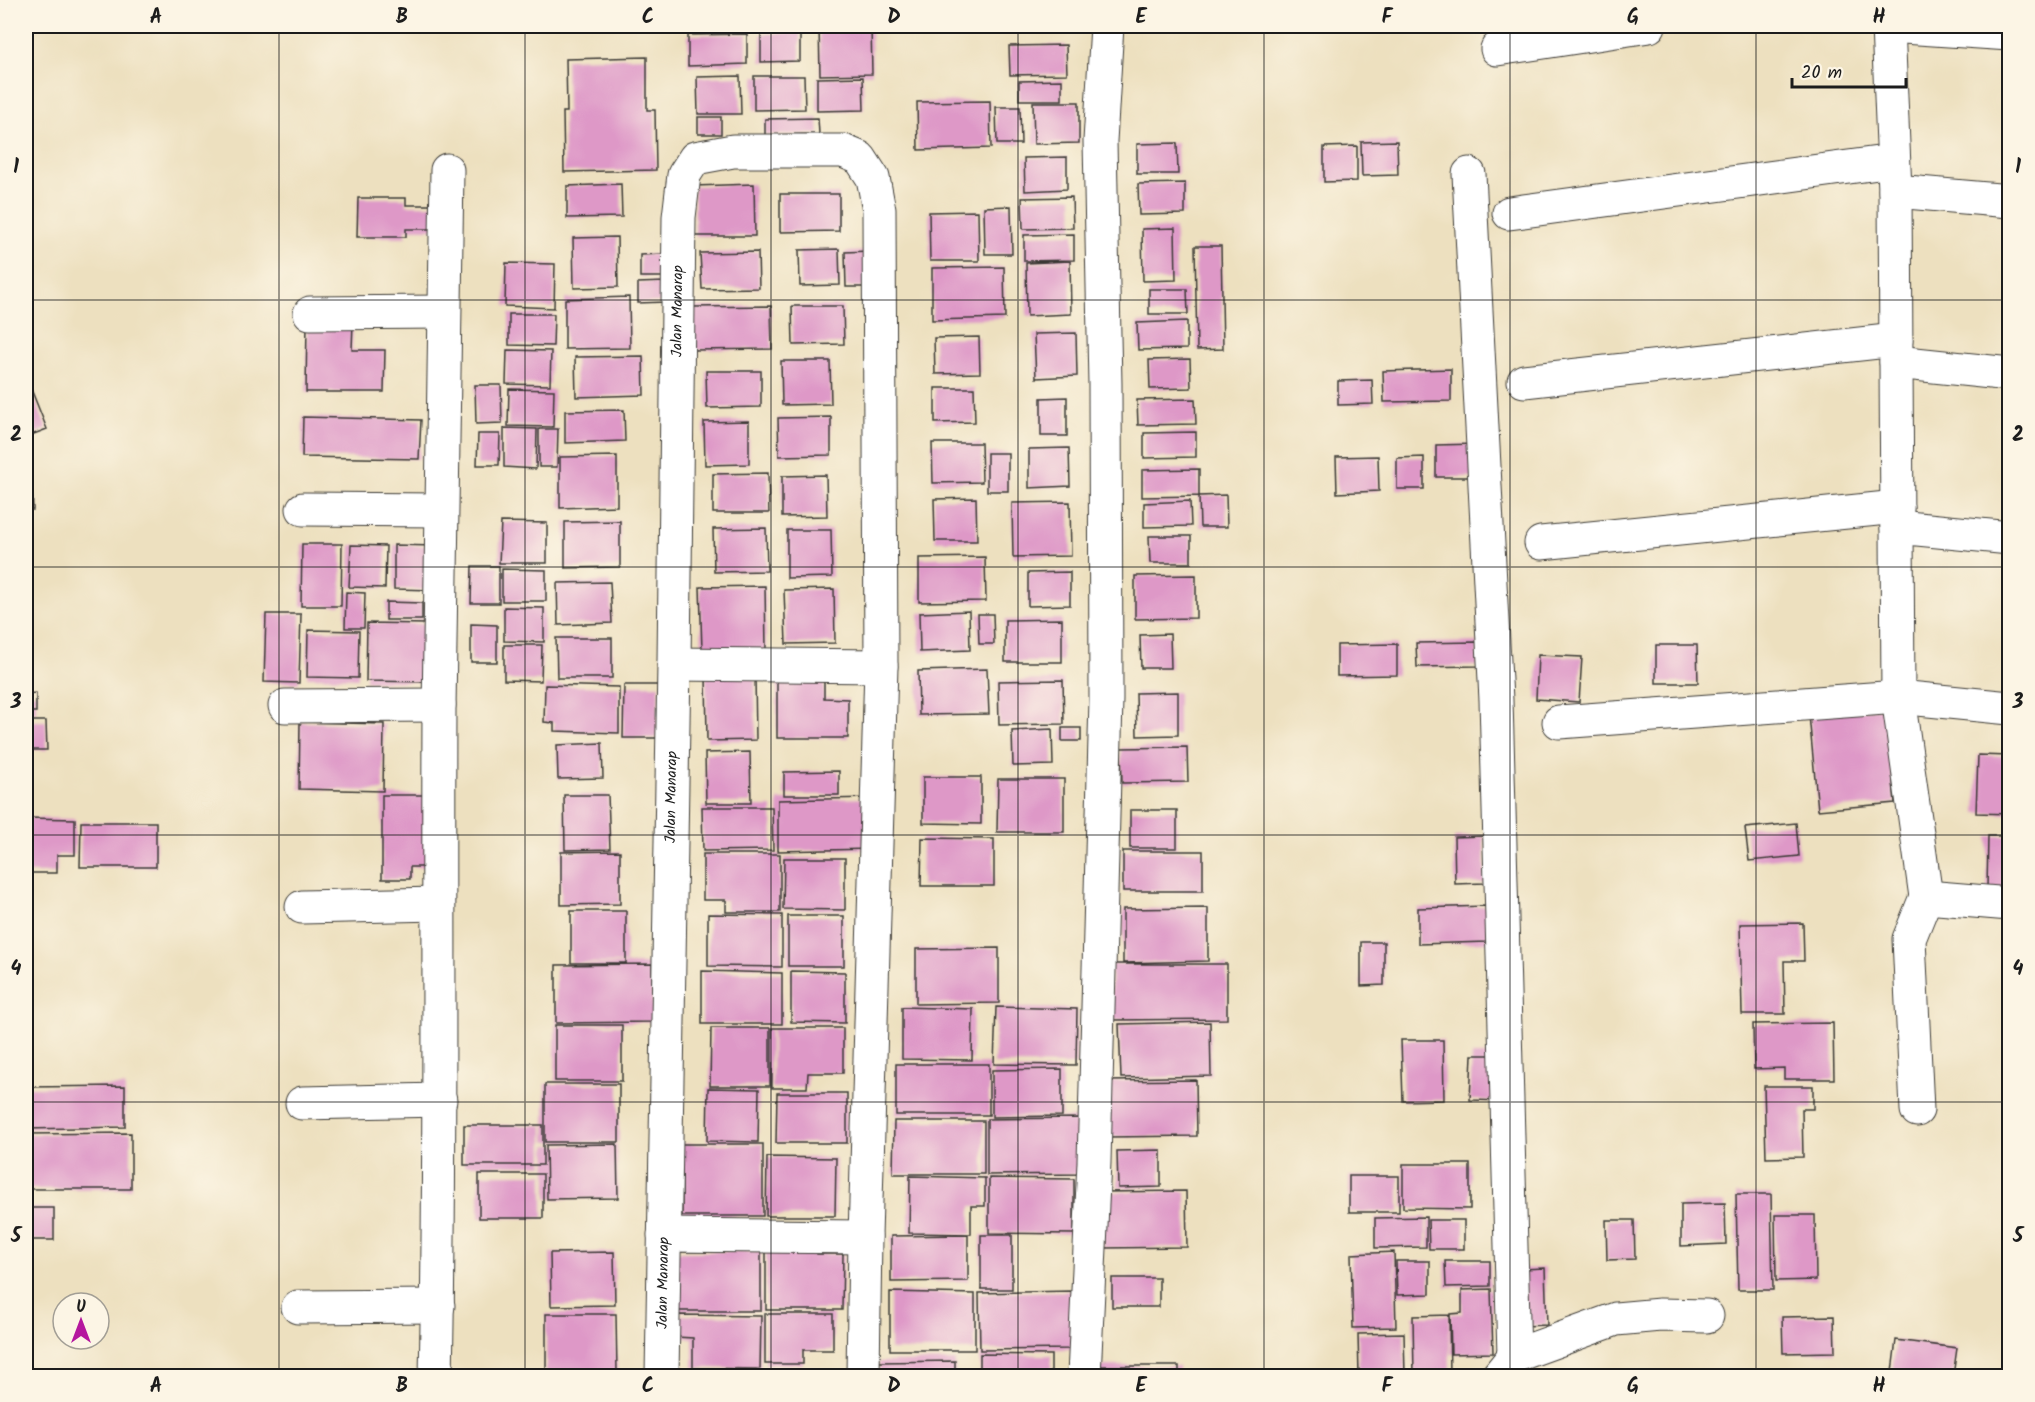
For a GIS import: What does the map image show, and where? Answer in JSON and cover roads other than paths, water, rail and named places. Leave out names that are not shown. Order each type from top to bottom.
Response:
[{"type":"street","points":[[1084,1377],[1094,1162],[1106,699],[1105,384],[1100,141],[1107,26]]},
{"type":"street","points":[[1497,49],[1650,26]]},
{"type":"street","points":[[1917,1110],[1909,939],[1926,897],[1898,697],[1894,176],[1888,26],[2010,34]]},
{"type":"street","name":"Jalan Manarap","points":[[662,1377],[679,217],[684,176],[695,158],[734,151],[843,152],[860,158],[873,178],[879,210],[881,666],[863,1377]]},
{"type":"street","points":[[436,1377],[440,1100],[438,904],[440,510],[447,170]]},
{"type":"street","points":[[1469,174],[1496,700],[1506,1366],[1617,1319],[1660,1315],[1707,1316]]},
{"type":"street","points":[[1509,213],[1894,176],[2010,201]]},
{"type":"street","points":[[310,313],[444,312]]},
{"type":"street","points":[[1524,381],[1896,351],[2010,374]]},
{"type":"street","points":[[303,509],[440,510]]},
{"type":"street","points":[[1541,543],[1897,517],[2010,538]]},
{"type":"street","points":[[674,664],[881,666]]},
{"type":"street","points":[[1559,722],[1898,697],[2010,708]]},
{"type":"street","points":[[285,706],[439,705]]},
{"type":"street","points":[[1926,897],[2010,904]]},
{"type":"street","points":[[302,907],[438,904]]},
{"type":"street","points":[[302,1103],[440,1100]]},
{"type":"street","points":[[664,1235],[865,1237]]},
{"type":"street","points":[[298,1307],[438,1306]]}]
